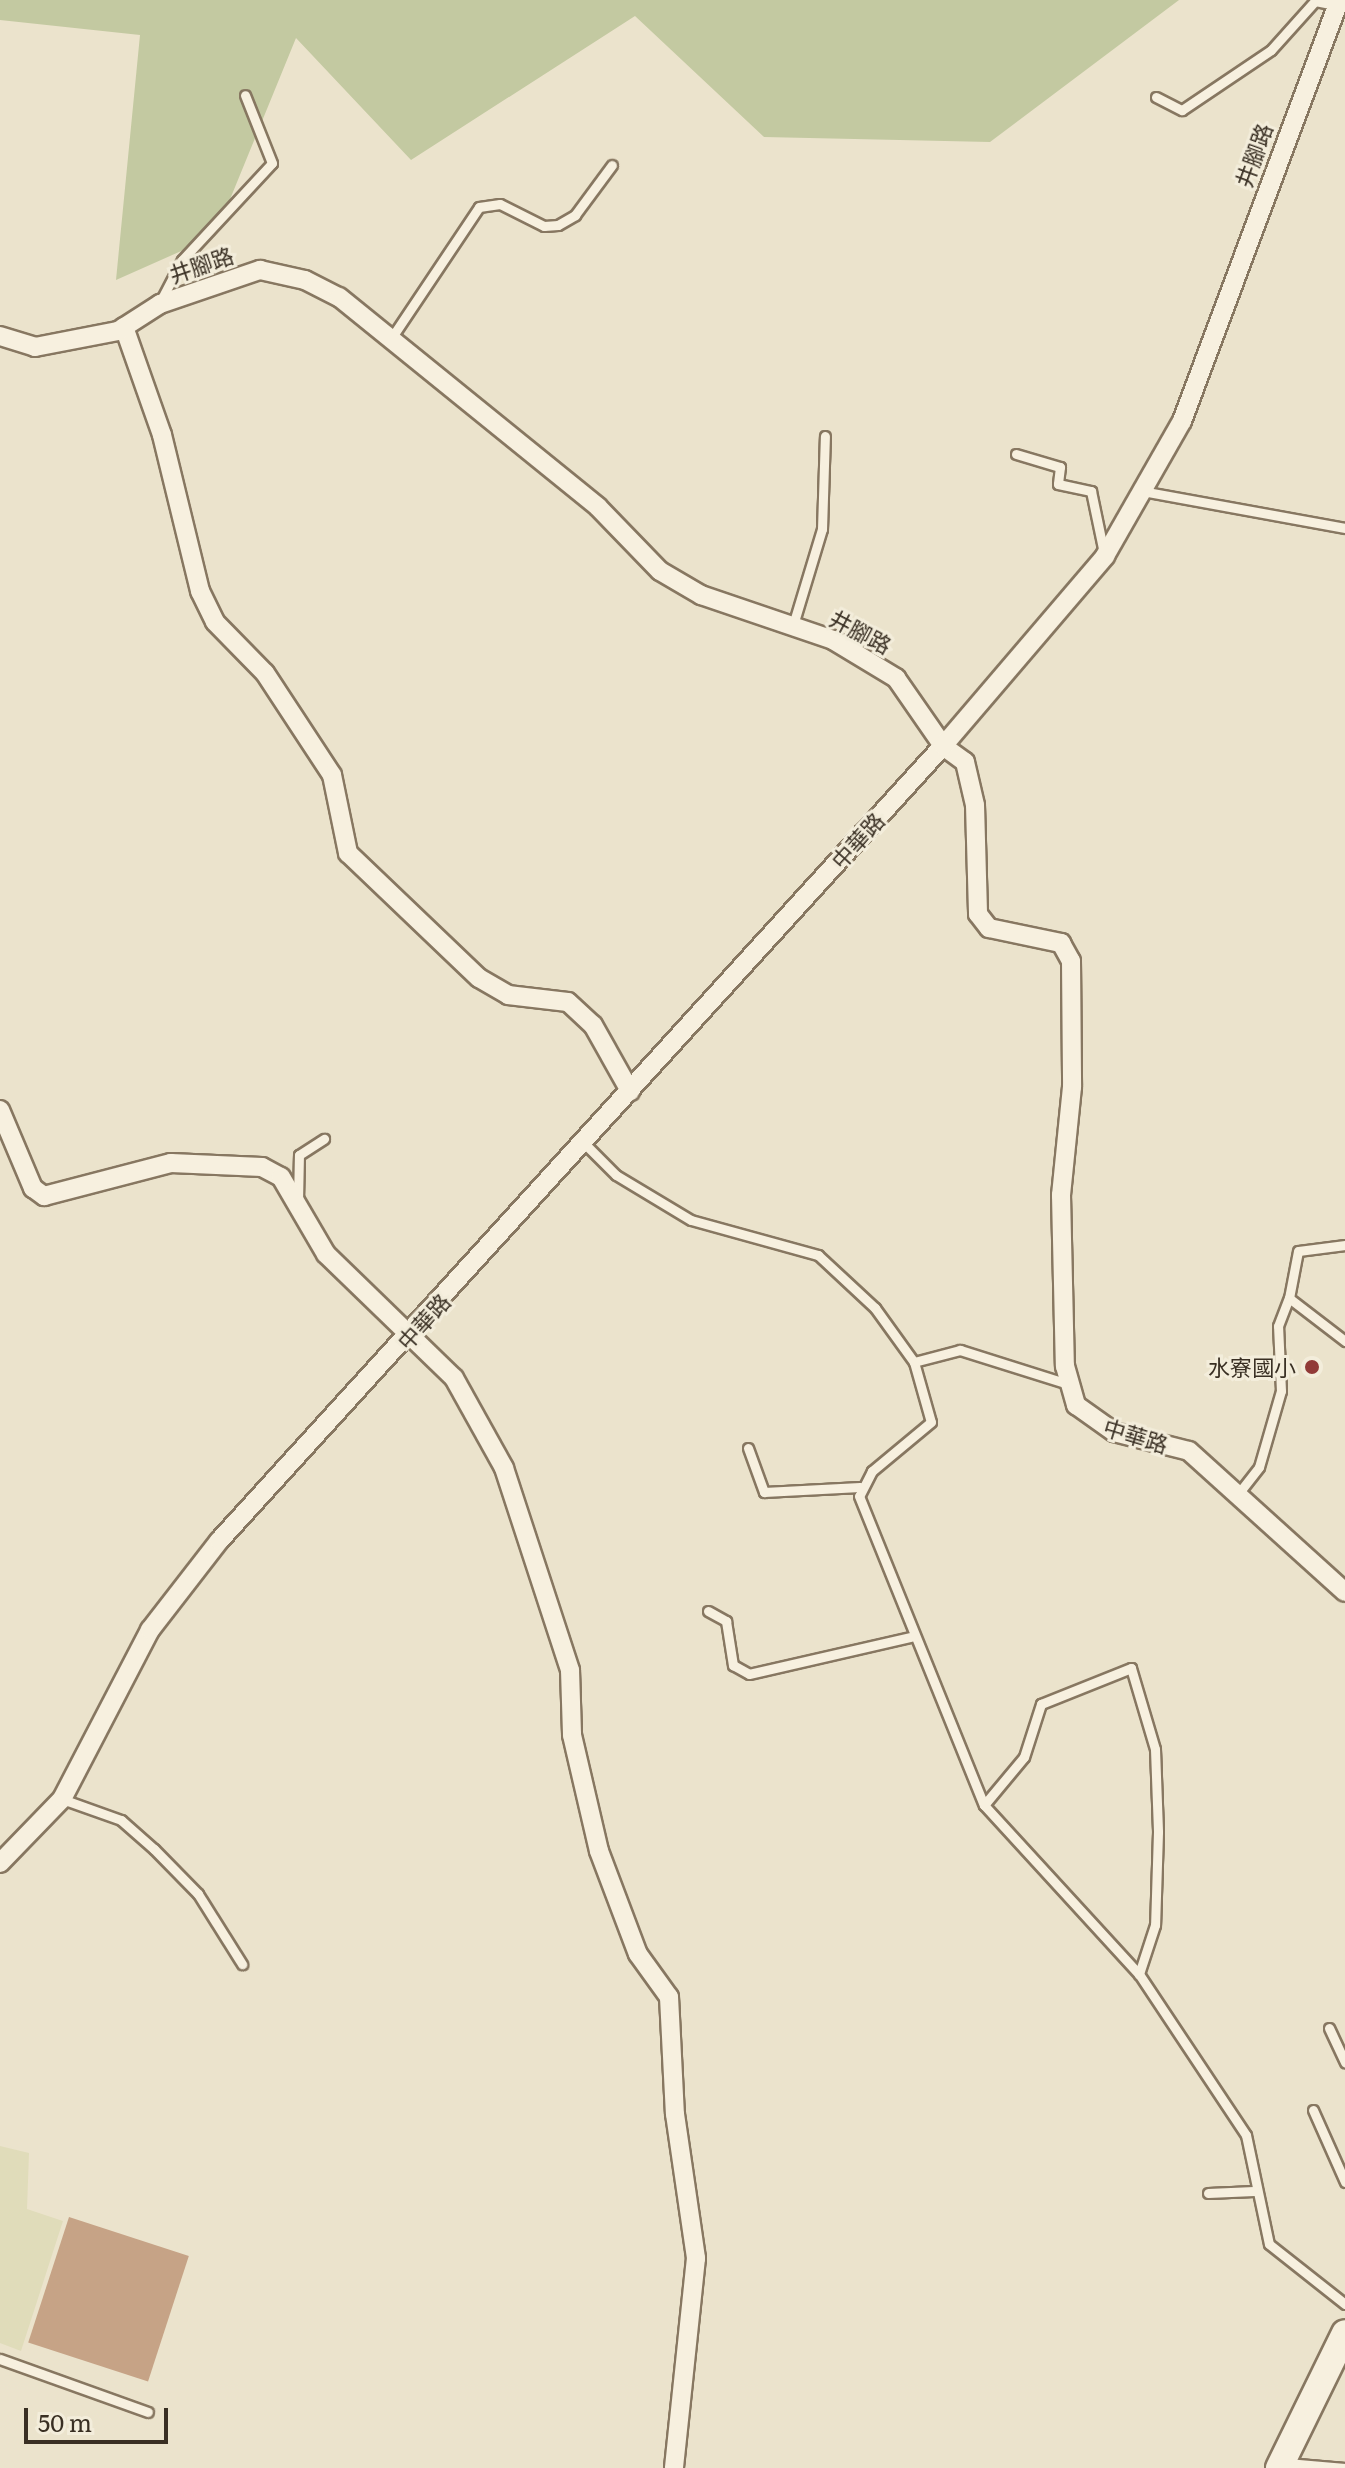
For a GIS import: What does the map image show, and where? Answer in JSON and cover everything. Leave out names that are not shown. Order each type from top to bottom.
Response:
[{"type":"street","name":"井腳路","points":[[0,336],[35,347],[124,327],[160,304],[260,270],[339,297],[388,343],[598,507],[660,571],[701,595],[793,625],[867,656],[896,678],[943,746],[1105,556],[1147,492],[1182,421],[1338,2]]},
{"type":"street","points":[[124,327],[162,435],[200,591],[215,622],[265,673],[324,761],[348,853],[479,978],[508,995],[568,1002],[593,1025],[630,1091]]},
{"type":"street","points":[[943,746],[965,762],[972,783],[978,914],[989,928],[1061,943],[1071,961],[1072,1087],[1061,1195],[1068,1384]]},
{"type":"street","name":"中華路","points":[[0,1863],[62,1799],[158,1619],[219,1541],[411,1334],[943,746]]},
{"type":"street","points":[[3,1122],[33,1188],[44,1196],[171,1163],[230,1163],[281,1177],[326,1254],[454,1378],[504,1468],[570,1670],[572,1735],[599,1851],[638,1954],[669,1997],[696,2258],[674,2468]]},
{"type":"street","name":"中華路","points":[[1068,1384],[1092,1420],[1189,1451],[1345,1592]]},
{"type":"street","points":[[1281,2466],[1345,2333]]},
{"type":"lane","points":[[1156,97],[1182,110],[1271,50],[1315,1],[1338,2]]},
{"type":"lane","points":[[160,304],[182,260],[272,163],[245,95]]},
{"type":"lane","points":[[388,343],[479,207],[500,204],[544,226],[558,225],[575,215],[612,165]]},
{"type":"lane","points":[[793,625],[822,529],[825,436]]},
{"type":"lane","points":[[1016,454],[1060,467],[1058,484],[1091,491],[1105,556]]},
{"type":"lane","points":[[1147,492],[1345,528]]},
{"type":"lane","points":[[297,1207],[299,1155],[324,1139]]},
{"type":"lane","points":[[584,1143],[616,1175],[691,1220],[818,1255],[875,1308],[914,1362],[931,1422],[860,1487],[764,1492],[748,1448]]},
{"type":"lane","points":[[1238,1494],[1259,1467],[1281,1391],[1278,1326],[1289,1298],[1298,1251],[1345,1245]]},
{"type":"lane","points":[[1289,1298],[1345,1341]]},
{"type":"lane","points":[[914,1362],[960,1350],[1068,1384]]},
{"type":"lane","points":[[860,1487],[911,1637],[984,1805],[1139,1974],[1234,2109],[1246,2135],[1254,2191],[1269,2244],[1345,2304]]},
{"type":"lane","points":[[708,1611],[726,1621],[733,1665],[749,1674],[911,1637]]},
{"type":"lane","points":[[984,1805],[1024,1757],[1041,1704],[1131,1668],[1155,1749],[1158,1832],[1155,1925],[1139,1974]]},
{"type":"lane","points":[[62,1799],[121,1820],[154,1849],[198,1894],[242,1964]]},
{"type":"lane","points":[[1329,2028],[1345,2063]]},
{"type":"lane","points":[[1313,2110],[1345,2182]]},
{"type":"lane","points":[[1208,2193],[1254,2191]]},
{"type":"lane","points":[[0,2359],[148,2412]]},
{"type":"lane","points":[[1281,2466],[1345,2468]]},
{"type":"shaded area","points":[[0,2146],[29,2153],[27,2209],[63,2221],[21,2351],[0,2343]]},
{"type":"green space","points":[[0,0],[1179,0],[990,142],[764,137],[635,16],[411,160],[296,38],[215,236],[116,280],[140,35],[0,20]]},
{"type":"building","points":[[69,2217],[189,2256],[148,2381],[28,2343]]},
{"type":"place","name":"水寮國小","points":[[1312,1367]]}]
